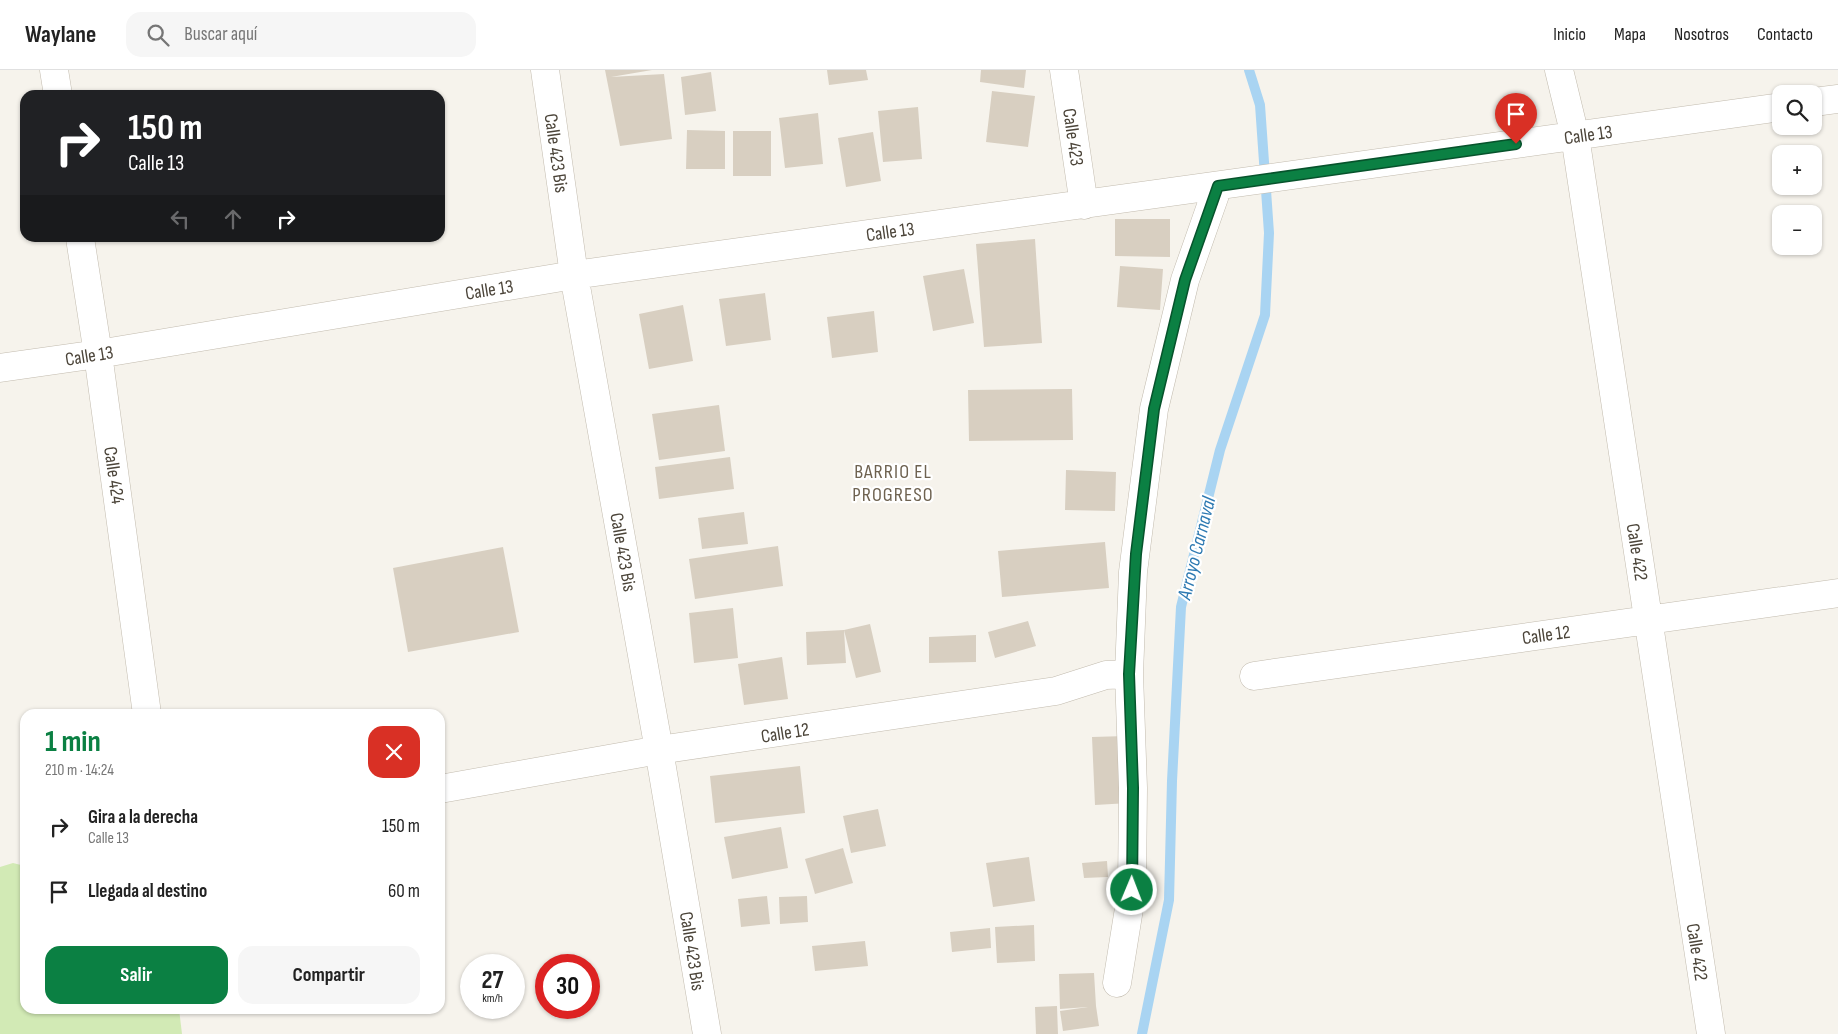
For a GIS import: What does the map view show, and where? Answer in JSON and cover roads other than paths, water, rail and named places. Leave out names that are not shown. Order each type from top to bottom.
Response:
[{"type":"street","points":[[54,70],[57,90]]},
{"type":"street","name":"Calle 423 Bis","points":[[545,70],[574,275],[659,750],[706,1034]]},
{"type":"street","name":"Calle 423","points":[[1064,70],[1084,205]]},
{"type":"street","name":"Calle 422","points":[[1559,70],[1574,136],[1711,1034]]},
{"type":"street","points":[[1822,101],[1838,99]]},
{"type":"street","name":"Calle 13","points":[[0,368],[98,354],[574,275],[1772,108]]},
{"type":"street","points":[[1118,983],[1132,890],[1133,788],[1129,674],[1133,572],[1154,409],[1185,280],[1224,186]]},
{"type":"street","name":"Calle 424","points":[[81,242],[98,354],[146,709]]},
{"type":"street","name":"Calle 12","points":[[1254,676],[1838,593]]},
{"type":"street","name":"Calle 12","points":[[445,788],[659,750],[1056,691],[1106,675],[1129,674]]},
{"type":"waterway","name":"Arroyo Carnaval","points":[[1142,1034],[1169,900],[1172,781],[1181,607],[1220,450],[1265,315],[1269,233],[1260,105],[1249,70]]},
{"type":"district","name":"BARRIO EL PROGRESO","points":[[893,482]]}]
